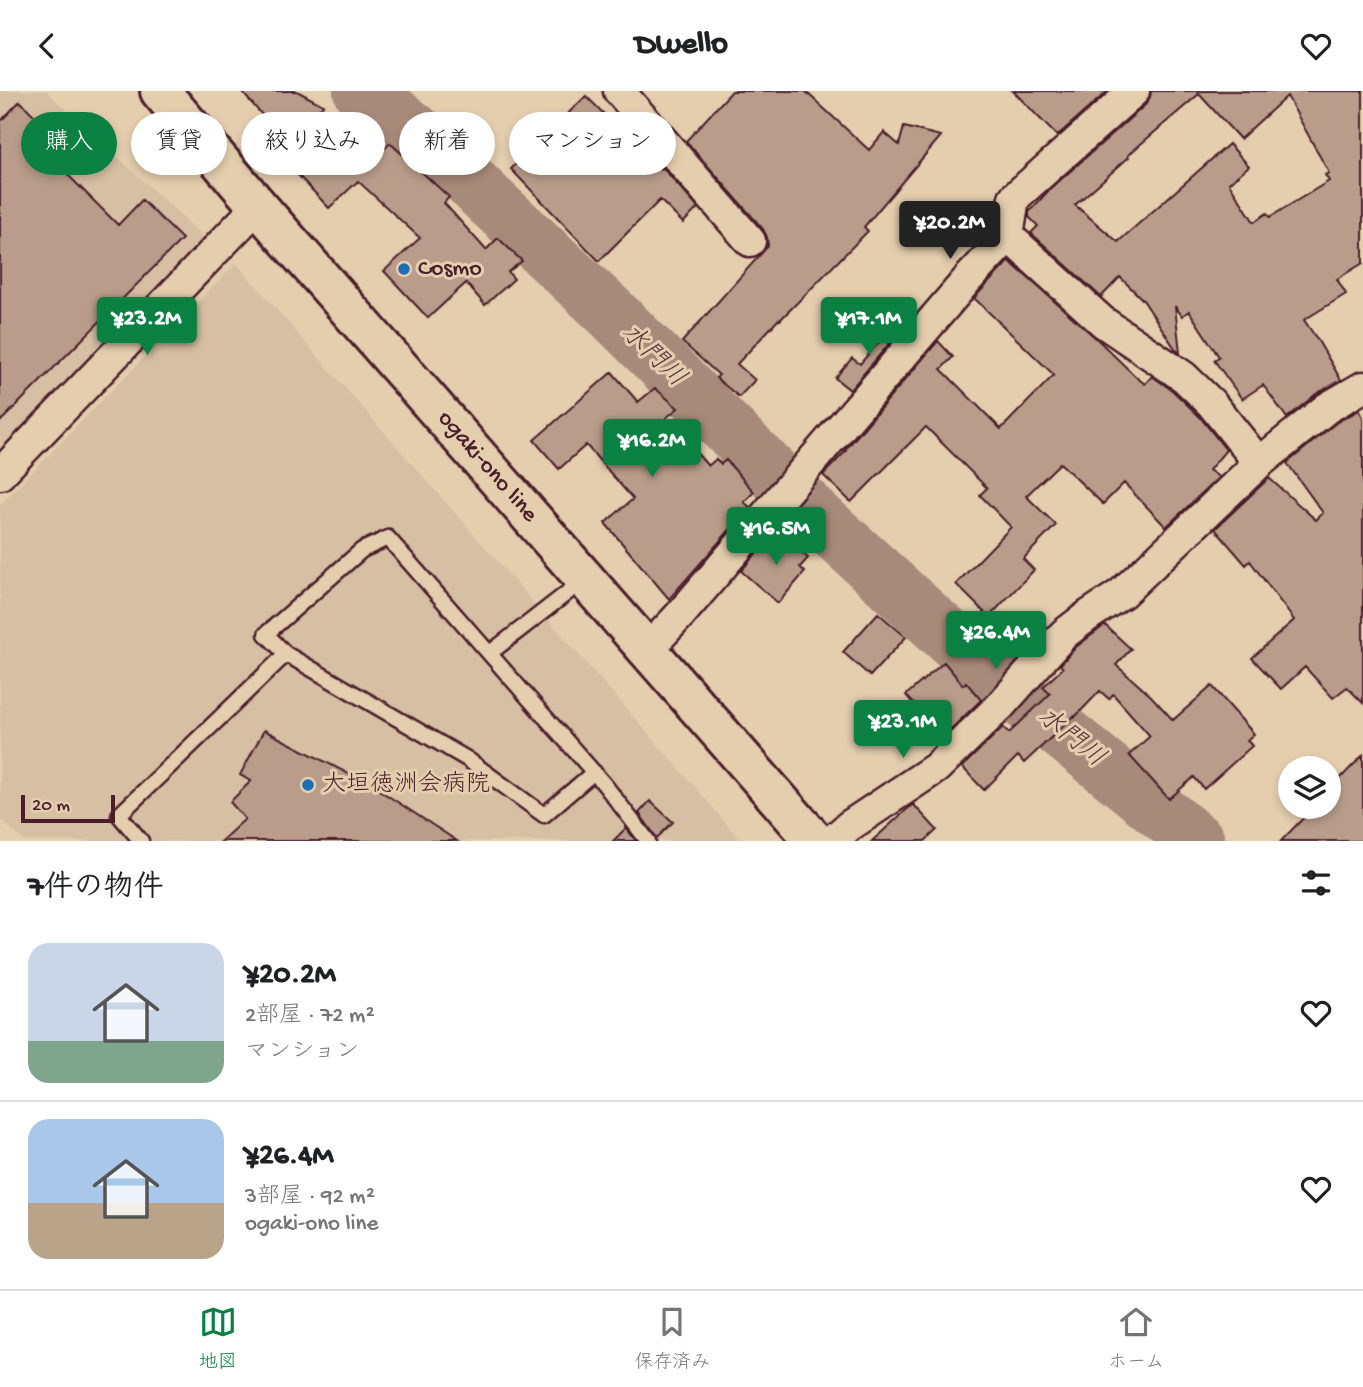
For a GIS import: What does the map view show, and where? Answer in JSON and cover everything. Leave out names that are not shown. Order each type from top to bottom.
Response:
[{"type":"main road","name":"ogaki-ono line","points":[[160,91],[816,841]]},
{"type":"street","points":[[619,91],[750,241]]},
{"type":"street","points":[[647,650],[1008,236],[1014,198],[1134,91]]},
{"type":"street","points":[[0,474],[258,206]]},
{"type":"street","points":[[1008,236],[1103,322],[1184,377],[1211,403],[1259,463]]},
{"type":"street","points":[[832,841],[849,826],[936,768],[1000,706],[1064,634],[1122,593],[1259,463],[1327,408],[1363,387]]},
{"type":"lane","points":[[594,772],[544,815],[467,759],[286,654],[266,635],[362,550],[388,538],[594,772],[648,841]]},
{"type":"lane","points":[[490,653],[585,579]]},
{"type":"lane","points":[[141,841],[119,815],[286,654]]},
{"type":"shaded area","points":[[0,91],[46,91],[69,112],[21,112],[21,175],[117,175],[117,157],[131,170],[131,175],[137,175],[204,237],[0,450]]},
{"type":"shaded area","points":[[236,263],[741,841],[24,841],[0,819],[0,505]]},
{"type":"building","points":[[241,91],[297,91],[323,105],[316,112],[260,112]]},
{"type":"building","points":[[732,91],[805,91],[869,150],[884,132],[899,145],[904,127],[941,136],[864,227],[868,231],[737,364],[755,380],[739,397],[716,378],[719,375],[682,342],[768,246],[763,229],[686,141]]},
{"type":"building","points":[[1013,91],[1108,91],[1057,136]]},
{"type":"building","points":[[1151,91],[1363,91],[1363,263],[1337,279],[1346,294],[1304,320],[1341,380],[1316,394],[1287,418],[1263,385],[1242,399],[1214,360],[1219,357],[1189,311],[1182,316],[1175,306],[1180,353],[1143,300],[1120,277],[1101,297],[1031,233],[1038,226],[1029,217],[1029,212],[1049,190],[1146,104]],"holes":[[[1199,94],[1240,139],[1287,96],[1329,173],[1325,175],[1329,181],[1270,217],[1267,213],[1254,222],[1229,183],[1249,166],[1229,144],[1118,242],[1075,205]]]},
{"type":"building","points":[[586,96],[602,112],[570,112]]},
{"type":"building","points":[[20,101],[31,112],[21,112],[21,175],[68,175],[118,225],[142,200],[182,239],[0,422],[0,122]]},
{"type":"building","points":[[390,143],[399,151],[399,175],[425,175],[449,197],[444,203],[486,250],[498,238],[522,261],[508,272],[514,279],[485,305],[466,283],[428,318],[384,271],[420,238],[358,181],[329,208],[298,175],[385,175],[385,148]]},
{"type":"building","points":[[517,175],[669,175],[698,208],[683,223],[660,200],[599,261]]},
{"type":"building","points":[[1009,261],[1136,377],[1145,384],[1152,376],[1173,391],[1200,417],[1226,450],[1209,470],[1219,477],[1166,527],[1124,483],[1103,504],[1060,463],[1026,496],[1056,525],[1023,559],[1034,570],[989,617],[956,584],[1011,527],[980,495],[987,488],[926,427],[851,502],[823,475],[938,341],[953,357],[941,369],[1001,429],[1054,375],[974,298]]},
{"type":"building","points":[[904,313],[910,319],[850,390],[835,378],[852,358],[860,364]]},
{"type":"building","points":[[612,372],[638,402],[655,388],[678,408],[666,418],[708,466],[716,459],[721,464],[726,460],[754,492],[744,502],[750,507],[669,599],[605,523],[633,499],[586,445],[559,469],[534,440]]},
{"type":"building","points":[[1359,410],[1363,417],[1363,703],[1347,687],[1333,698],[1305,667],[1281,689],[1252,658],[1294,620],[1250,561],[1246,565],[1215,529],[1269,478],[1316,520],[1323,513],[1287,463],[1337,422]]},
{"type":"building","points":[[776,530],[808,558],[800,567],[805,572],[778,603],[741,571]]},
{"type":"building","points":[[878,613],[906,637],[870,676],[843,652]]},
{"type":"building","points":[[1105,625],[1131,649],[1116,665],[1173,720],[1212,686],[1254,734],[1247,740],[1252,746],[1204,789],[1194,777],[1169,799],[1129,755],[1150,736],[1113,694],[1109,699],[1100,691],[1024,763],[1018,756],[984,790],[962,767],[1003,727],[1009,733],[1050,694],[1043,687],[1063,668],[1060,665],[1076,647]]},
{"type":"building","points":[[944,662],[963,685],[966,682],[981,700],[951,729],[938,714],[929,722],[906,695]]},
{"type":"building","name":"大垣徳洲会病院","points":[[264,730],[376,788],[457,841],[221,841],[245,819],[230,802],[251,781],[240,775]]},
{"type":"building","points":[[1363,755],[1363,841],[1281,841],[1302,819],[1341,819],[1341,778]]},
{"type":"building","points":[[650,801],[673,822],[657,838],[639,813]]},
{"type":"building","points":[[913,804],[937,830],[925,841],[872,841]]},
{"type":"building","points":[[626,828],[636,841],[613,841]]},
{"type":"waterway","name":"水門川","points":[[361,91],[441,152],[610,312],[819,519],[990,674],[1197,841]]},
{"type":"place","name":"Cosmo","points":[[404,269]]},
{"type":"place","name":"大垣徳洲会病院","points":[[308,785]]}]
